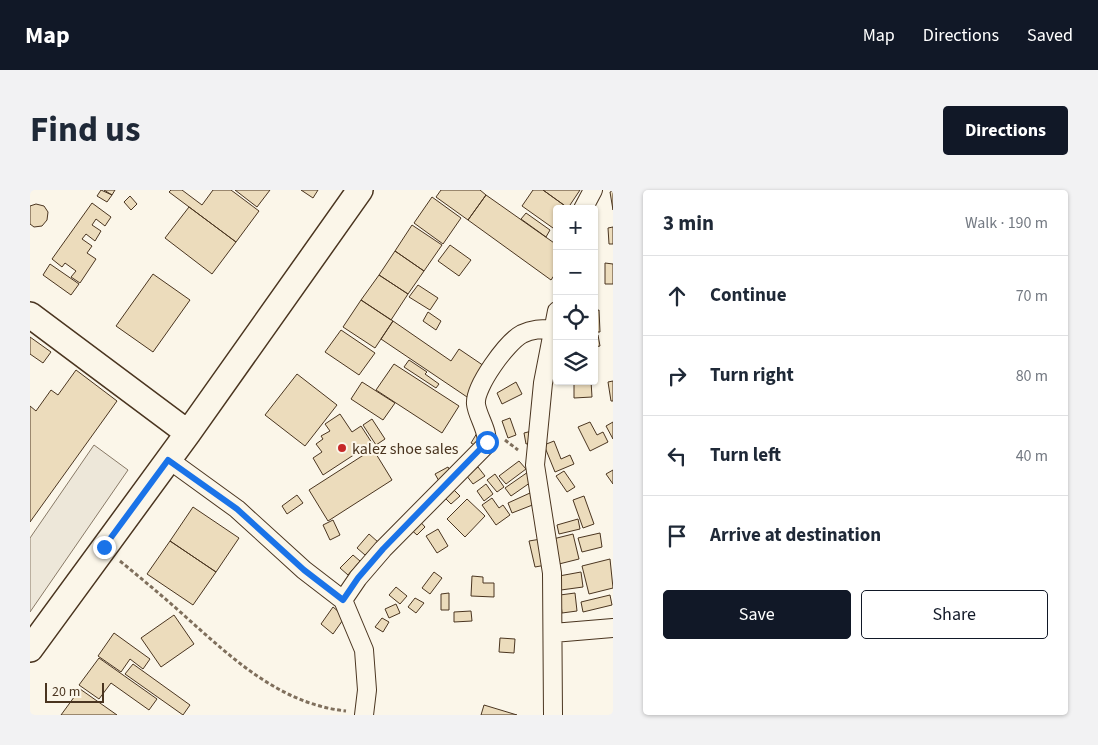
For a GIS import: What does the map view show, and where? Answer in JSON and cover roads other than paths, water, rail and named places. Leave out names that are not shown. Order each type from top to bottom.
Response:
[{"type":"main road","points":[[30,649],[188,433],[360,190]]},
{"type":"main road","points":[[30,315],[188,433]]},
{"type":"street","points":[[585,205],[593,190]]},
{"type":"street","points":[[553,326],[544,383],[535,465],[552,573],[553,715]]},
{"type":"street","points":[[343,600],[358,578],[383,549],[486,444],[487,438],[477,414],[476,396],[504,350],[522,334],[534,329],[552,330]]},
{"type":"street","points":[[168,460],[237,509],[304,570],[343,600],[364,650],[367,690],[364,714]]},
{"type":"street","points":[[553,633],[613,628]]},
{"type":"place","name":"kalez shoe sales","points":[[342,448]]}]
